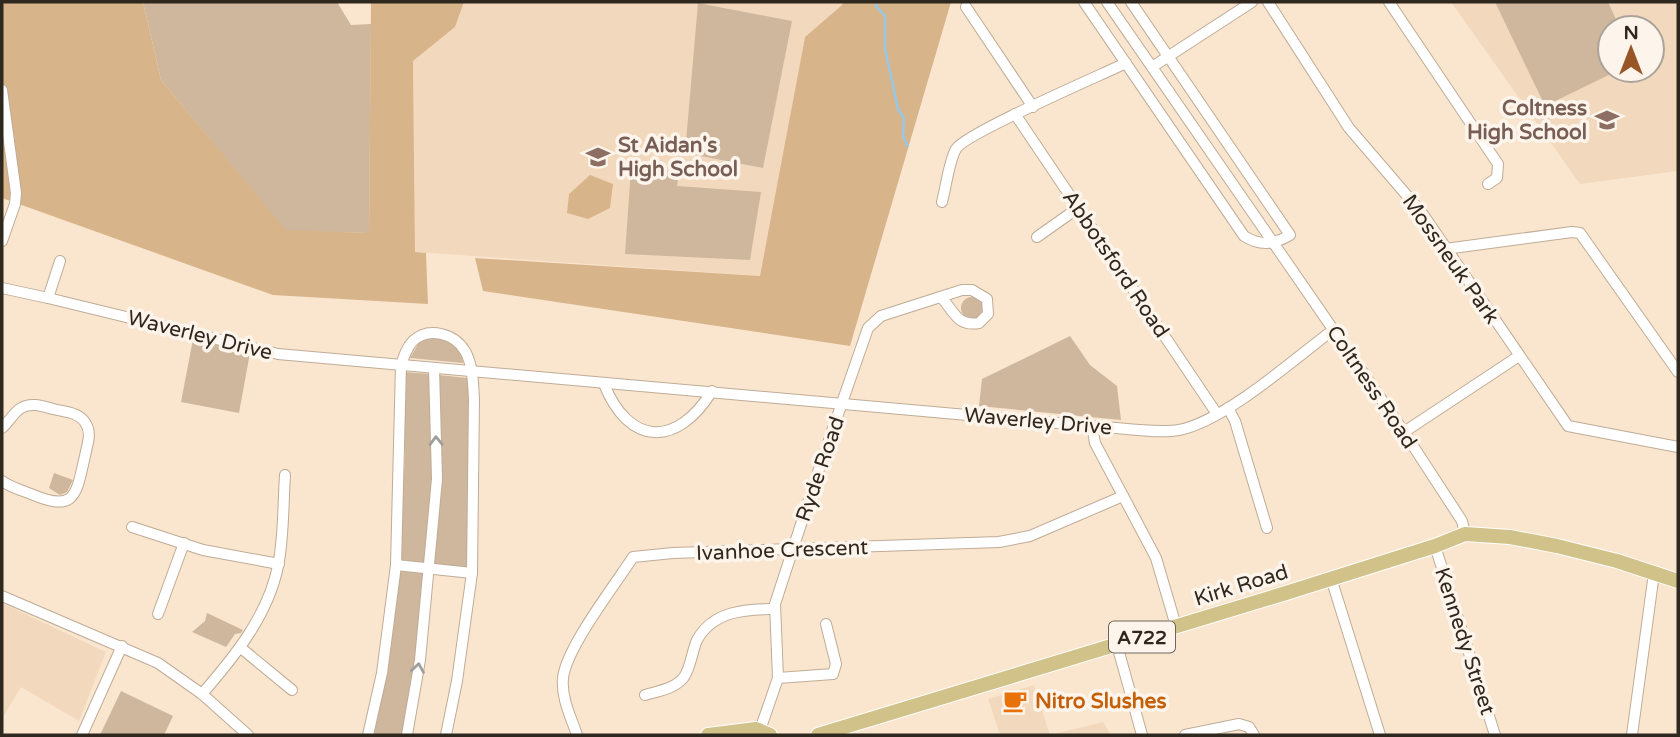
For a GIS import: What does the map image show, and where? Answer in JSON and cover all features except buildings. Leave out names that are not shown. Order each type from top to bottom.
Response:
[{"type":"main road","name":"Kirk Road","points":[[818,735],[1331,579],[1465,534],[1510,537],[1557,546],[1678,581]]},
{"type":"main road","points":[[708,735],[722,732],[756,733]]},
{"type":"street","points":[[1084,2],[1244,236],[1254,242],[1273,244],[1290,235],[1131,2]]},
{"type":"street","name":"Coltness Road","points":[[1107,2],[1404,432],[1462,521],[1465,534]]},
{"type":"street","points":[[1152,67],[1252,2]]},
{"type":"street","name":"Mossneuk Park","points":[[1268,2],[1349,128],[1422,213],[1568,426],[1678,447]]},
{"type":"street","points":[[1389,2],[1497,164],[1497,178],[1488,184]]},
{"type":"street","points":[[967,7],[1033,107]]},
{"type":"street","points":[[942,202],[956,148],[964,141],[1015,114],[1126,64]]},
{"type":"street","points":[[2,90],[16,193],[15,204],[2,241]]},
{"type":"street","name":"Abbotsford Road","points":[[1015,114],[1077,208],[1223,411],[1234,421],[1267,528]]},
{"type":"street","points":[[1037,237],[1077,208]]},
{"type":"street","points":[[1445,249],[1580,233],[1586,237],[1678,372]]},
{"type":"street","points":[[48,298],[60,261]]},
{"type":"street","name":"Waverley Drive","points":[[2,288],[278,354],[1092,426],[1175,431],[1197,426],[1223,411],[1333,330]]},
{"type":"street","name":"Ryde Road","points":[[756,733],[778,678],[774,609],[868,328],[881,316],[941,297]]},
{"type":"street","points":[[368,735],[382,673],[396,565],[401,365],[405,353],[418,337],[431,333],[457,340],[464,349],[472,372],[474,412],[472,573],[457,681],[446,735]]},
{"type":"street","points":[[1404,432],[1519,356]]},
{"type":"street","points":[[407,735],[420,660],[437,479],[434,368]]},
{"type":"street","points":[[604,384],[612,404],[625,420],[646,433],[667,430],[686,422],[701,409],[712,391]]},
{"type":"street","points":[[2,428],[18,410],[37,405],[74,414],[86,423],[90,435],[78,485],[69,499],[52,503],[2,481]]},
{"type":"street","points":[[1092,426],[1094,443],[1156,558],[1176,626]]},
{"type":"street","points":[[202,694],[241,648],[256,623],[274,580],[279,564],[285,475]]},
{"type":"street","name":"Ivanhoe Crescent","points":[[577,735],[564,699],[563,678],[568,658],[633,557],[673,553],[1013,541],[1123,496]]},
{"type":"street","points":[[132,527],[221,555],[279,564]]},
{"type":"street","points":[[158,614],[184,543]]},
{"type":"street","name":"Kennedy Street","points":[[1435,546],[1495,735]]},
{"type":"street","points":[[396,565],[472,573]]},
{"type":"street","points":[[1632,735],[1654,573]]},
{"type":"street","points":[[1331,579],[1380,735]]},
{"type":"street","points":[[2,596],[158,663],[202,694],[248,735]]},
{"type":"street","points":[[645,695],[669,689],[684,677],[697,640],[706,628],[728,613],[774,609]]},
{"type":"street","points":[[778,678],[833,674],[836,664],[826,624]]},
{"type":"street","points":[[1116,645],[1142,735]]},
{"type":"street","points":[[82,735],[122,646]]},
{"type":"street","points":[[241,648],[292,691]]},
{"type":"street","points":[[1185,735],[1239,724],[1249,727],[1254,735]]},
{"type":"shaded area","points":[[4,2],[143,2],[161,80],[286,230],[369,233],[371,2],[464,2],[455,27],[413,61],[415,252],[426,253],[428,304],[273,295],[2,198]]},
{"type":"shaded area","points":[[143,2],[337,2],[351,25],[371,24],[369,233],[286,231],[161,80]]},
{"type":"shaded area","name":"St Aidan's High School","points":[[464,2],[843,2],[805,37],[761,276],[415,252],[413,61],[455,27]]},
{"type":"shaded area","points":[[843,2],[951,2],[850,346],[483,291],[475,258],[760,276],[805,37]]},
{"type":"shaded area","name":"Coltness High School","points":[[1451,2],[1678,2],[1678,171],[1580,184]]},
{"type":"shaded area","points":[[1495,2],[1608,2],[1614,14],[1596,14],[1596,81],[1545,106]]},
{"type":"shaded area","points":[[698,3],[792,21],[763,168],[685,153]]},
{"type":"shaded area","points":[[631,169],[679,172],[677,186],[761,192],[750,260],[625,254]]},
{"type":"shaded area","points":[[590,175],[613,184],[610,208],[588,219],[567,213],[569,194]]},
{"type":"shaded area","points":[[968,297],[976,297],[983,304],[983,312],[976,319],[968,319],[961,312],[961,304]]},
{"type":"shaded area","points":[[194,334],[251,347],[239,413],[181,402]]},
{"type":"shaded area","points":[[435,336],[454,345],[460,352],[463,363],[410,358],[420,341]]},
{"type":"shaded area","points":[[1070,336],[1090,365],[1117,386],[1121,420],[979,406],[982,379]]},
{"type":"shaded area","points":[[404,372],[431,374],[434,479],[426,564],[400,561],[405,453]]},
{"type":"shaded area","points":[[438,375],[468,378],[468,569],[433,565]]},
{"type":"shaded area","points":[[54,473],[73,480],[67,492],[60,495],[49,488]]},
{"type":"shaded area","points":[[400,569],[424,571],[417,660],[404,735],[374,735],[386,673]]},
{"type":"shaded area","points":[[4,604],[106,652],[79,721],[21,687],[2,719]]},
{"type":"shaded area","points":[[207,613],[243,630],[235,634],[226,647],[192,632],[205,621]]},
{"type":"shaded area","points":[[1034,685],[1050,735],[1000,735],[988,699]]},
{"type":"shaded area","points":[[121,691],[173,716],[164,735],[100,735]]},
{"type":"shaded area","points":[[1103,722],[1111,735],[1050,735]]},
{"type":"waterway","points":[[877,2],[876,6],[885,16],[885,49],[898,109],[904,118],[903,136],[908,146]]},
{"type":"place","name":"Coltness High School","points":[[1607,120]]},
{"type":"place","name":"St Aidan's High School","points":[[598,157]]},
{"type":"place","name":"Nitro Slushes","points":[[1015,701]]}]
